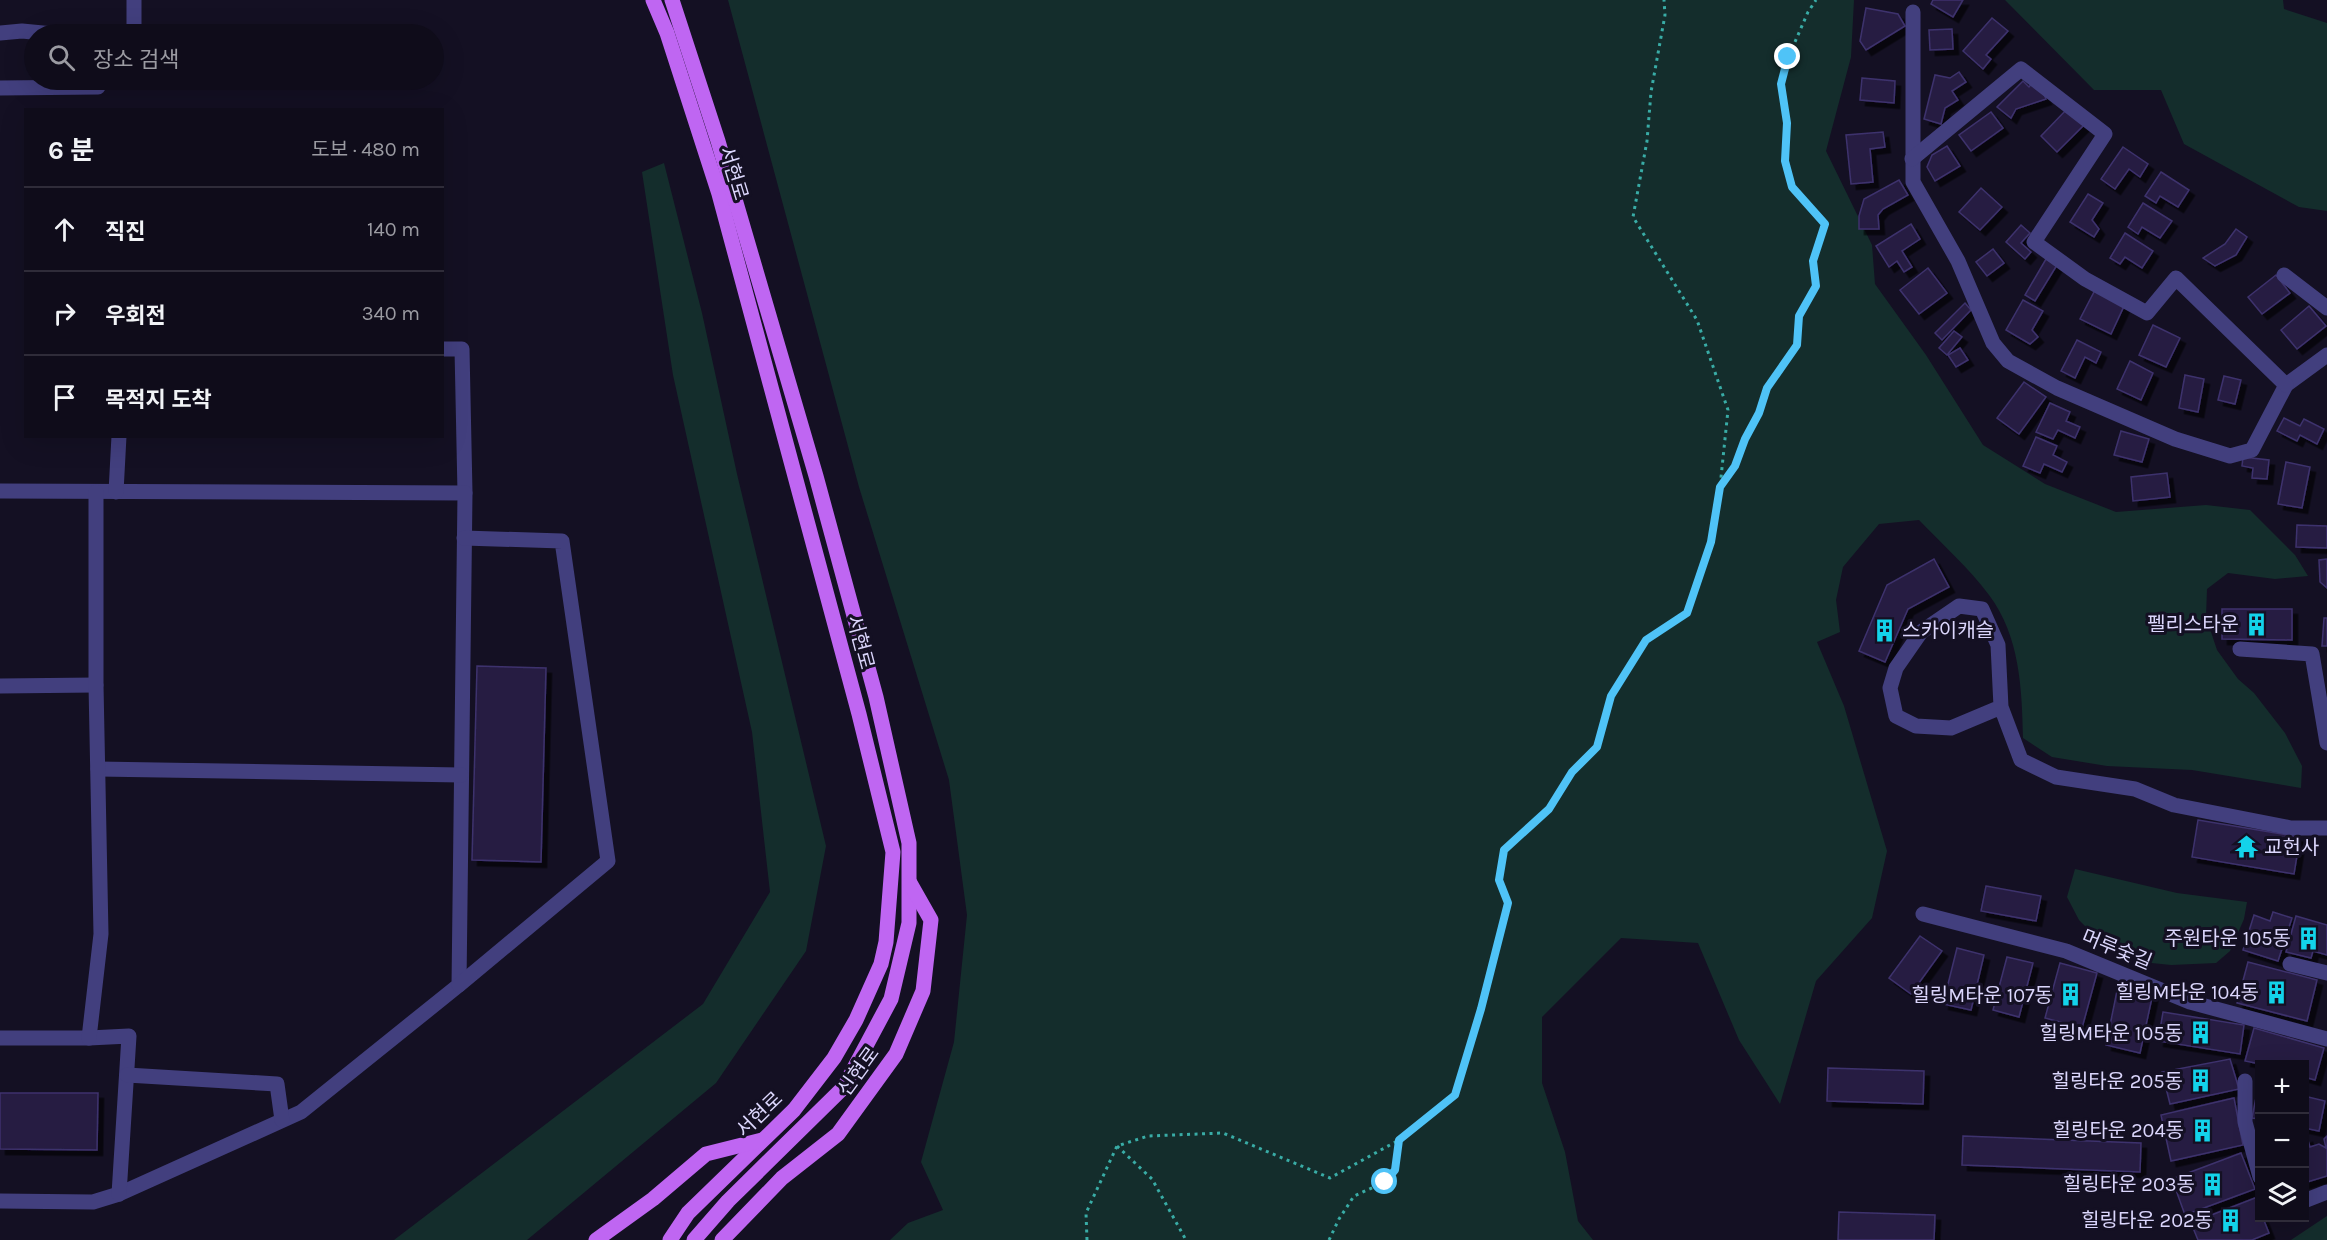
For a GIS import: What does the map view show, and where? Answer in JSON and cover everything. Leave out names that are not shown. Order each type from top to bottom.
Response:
[{"type":"main road","name":"서현로","points":[[653,0],[667,33],[719,194],[859,714],[893,852],[886,942],[873,984],[834,1058],[794,1110],[688,1214],[670,1240]]},
{"type":"main road","name":"서현로","points":[[672,0],[718,141],[816,476],[876,698],[909,843],[909,923],[891,999],[844,1087],[728,1201],[694,1240]]},
{"type":"main road","name":"신현로","points":[[722,1240],[783,1178],[838,1134],[896,1054],[923,991],[931,920],[909,882]]},
{"type":"main road","points":[[596,1240],[653,1199],[706,1154],[762,1140]]},
{"type":"street","points":[[134,0],[134,24]]},
{"type":"street","points":[[1913,12],[1913,182],[1958,261],[1994,343],[2008,361],[2057,388],[2175,440],[2230,456],[2252,450],[2286,385],[2327,355]]},
{"type":"street","points":[[0,33],[24,31]]},
{"type":"street","points":[[1912,159],[2021,69],[2105,134],[2034,242],[2085,279],[2147,313],[2176,278],[2286,385]]},
{"type":"street","points":[[0,88],[24,86]]},
{"type":"street","points":[[2284,275],[2327,308]]},
{"type":"street","points":[[444,349],[462,349],[465,493],[459,985]]},
{"type":"street","points":[[116,492],[119,438]]},
{"type":"street","points":[[0,491],[465,493]]},
{"type":"street","points":[[89,1038],[101,934],[96,686],[96,492]]},
{"type":"street","points":[[0,1201],[93,1202],[119,1194],[301,1112],[608,861],[562,541],[464,538]]},
{"type":"street","points":[[2001,707],[1951,729],[1916,726],[1896,716],[1890,688],[1896,668],[1921,632],[1959,606],[1982,609],[1998,645],[2001,707],[2021,760],[2056,777],[2135,789],[2174,805],[2291,828],[2327,828]]},
{"type":"street","points":[[2240,649],[2320,654],[2327,738]]},
{"type":"street","points":[[0,686],[96,686]]},
{"type":"street","points":[[98,769],[461,775]]},
{"type":"street","name":"머루숯길","points":[[1923,914],[2066,951],[2190,1002],[2327,1039]]},
{"type":"street","points":[[2290,964],[2327,973]]},
{"type":"street","points":[[0,1038],[129,1036],[119,1194]]},
{"type":"street","points":[[127,1075],[278,1084],[282,1120]]},
{"type":"street","points":[[2245,1081],[2245,1122],[2257,1168]]},
{"type":"street","points":[[2309,1199],[2327,1192]]},
{"type":"path","points":[[1087,1240],[1086,1213],[1117,1146],[1148,1136],[1223,1132],[1330,1178],[1399,1140],[1455,1095],[1481,1009],[1508,903],[1499,880],[1504,850],[1549,809],[1572,772],[1597,747],[1611,696],[1646,640],[1687,613],[1711,542],[1720,487],[1728,410],[1697,320],[1633,217],[1647,141],[1651,92],[1665,15],[1664,0]]},
{"type":"path","points":[[1720,487],[1735,466],[1745,439],[1759,413],[1767,388],[1797,345],[1799,316],[1816,286],[1813,261],[1825,224],[1792,187],[1785,161],[1787,123],[1781,84],[1796,39],[1816,0]]},
{"type":"path","points":[[1329,1240],[1354,1196],[1385,1182],[1395,1170],[1399,1140]]},
{"type":"path","points":[[1117,1146],[1152,1179],[1186,1240]]},
{"type":"green space","points":[[728,0],[1854,0],[1851,57],[1826,151],[1872,245],[1875,284],[1926,355],[1983,445],[2045,484],[2116,512],[2206,505],[2250,510],[2295,555],[2308,576],[2275,579],[2228,573],[2207,589],[2206,617],[2217,650],[2238,679],[2254,693],[2285,733],[2302,766],[2301,788],[2192,770],[2107,766],[2052,757],[2023,738],[2020,682],[2013,645],[1999,611],[1989,595],[1919,520],[1879,524],[1843,567],[1836,600],[1840,632],[1817,642],[1844,706],[1887,851],[1872,918],[1816,981],[1780,1104],[1739,1040],[1698,943],[1621,938],[1542,1017],[1542,1083],[1565,1152],[1578,1221],[1593,1240],[890,1240],[908,1223],[943,1210],[921,1162],[954,1042],[967,915],[949,780],[859,487]]},
{"type":"green space","points":[[2005,0],[2283,0],[2284,9],[2327,23],[2327,211],[2299,207],[2184,144],[2161,90],[2094,90]]},
{"type":"green space","points":[[664,163],[702,313],[737,474],[826,846],[806,951],[716,1083],[527,1240],[394,1240],[703,1004],[770,892],[752,732],[673,375],[642,172]]},
{"type":"green space","points":[[2075,869],[2177,893],[2247,902],[2244,919],[2230,951],[2216,963],[2171,965],[2142,962],[2096,937],[2079,920],[2067,897]]},
{"type":"green space","points":[[2327,1216],[2327,1240],[2291,1240]]},
{"type":"building","points":[[1933,0],[1963,0],[1953,17],[1931,4]]},
{"type":"building","points":[[1866,8],[1898,14],[1905,26],[1866,50],[1860,41]]},
{"type":"building","points":[[1992,18],[2008,31],[1986,55],[1991,59],[1983,69],[1963,51]]},
{"type":"building","points":[[1952,29],[1953,49],[1930,50],[1929,30]]},
{"type":"building","points":[[1959,72],[1966,82],[1952,91],[1958,100],[1945,108],[1941,124],[1924,119],[1935,75],[1950,78]]},
{"type":"building","points":[[1862,78],[1895,81],[1894,103],[1860,100]]},
{"type":"building","points":[[2023,81],[2029,87],[2033,82],[2041,87],[2046,99],[2016,109],[2011,118],[1997,107]]},
{"type":"building","points":[[2067,109],[2084,125],[2057,152],[2041,136]]},
{"type":"building","points":[[1991,112],[2003,128],[1971,151],[1959,135]]},
{"type":"building","points":[[1883,132],[1885,147],[1870,149],[1873,182],[1851,184],[1846,135]]},
{"type":"building","points":[[1947,146],[1960,166],[1935,181],[1927,167],[1932,155]]},
{"type":"building","points":[[2123,147],[2148,164],[2140,177],[2129,169],[2115,189],[2101,179]]},
{"type":"building","points":[[2161,172],[2189,190],[2178,207],[2160,196],[2156,203],[2145,196]]},
{"type":"building","points":[[1899,180],[1908,195],[1883,209],[1878,215],[1879,229],[1859,229],[1859,216],[1864,199]]},
{"type":"building","points":[[1981,188],[2002,207],[1980,230],[1959,212]]},
{"type":"building","points":[[2088,194],[2103,203],[2092,220],[2099,229],[2094,237],[2070,222]]},
{"type":"building","points":[[2143,203],[2172,221],[2160,238],[2142,227],[2138,234],[2128,227]]},
{"type":"building","points":[[1911,224],[1920,239],[1902,251],[1912,267],[1904,272],[1897,261],[1889,267],[1876,246]]},
{"type":"building","points":[[2021,225],[2030,233],[2021,243],[2031,252],[2025,259],[2006,242]]},
{"type":"building","points":[[2236,229],[2247,237],[2236,255],[2215,266],[2203,258],[2225,244]]},
{"type":"building","points":[[2125,233],[2153,251],[2142,268],[2125,257],[2120,264],[2110,258]]},
{"type":"building","points":[[1993,249],[2004,263],[1987,276],[1976,262]]},
{"type":"building","points":[[2046,259],[2057,265],[2035,301],[2025,295]]},
{"type":"building","points":[[1928,268],[1947,293],[1919,314],[1900,290]]},
{"type":"building","points":[[2276,275],[2290,293],[2262,314],[2248,297]]},
{"type":"building","points":[[2095,290],[2125,304],[2111,334],[2080,319]]},
{"type":"building","points":[[2023,300],[2043,311],[2032,330],[2038,337],[2030,344],[2006,330]]},
{"type":"building","points":[[1965,303],[1971,310],[1942,340],[1935,333]]},
{"type":"building","points":[[2309,306],[2326,326],[2297,349],[2281,330]]},
{"type":"building","points":[[2153,325],[2180,338],[2166,367],[2139,355]]},
{"type":"building","points":[[1954,331],[1962,337],[1947,355],[1939,348]]},
{"type":"building","points":[[2077,340],[2101,352],[2096,363],[2085,357],[2075,378],[2061,371]]},
{"type":"building","points":[[1960,348],[1968,360],[1956,367],[1948,355]]},
{"type":"building","points":[[2130,361],[2153,373],[2141,400],[2117,389]]},
{"type":"building","points":[[2185,375],[2204,379],[2198,412],[2179,408]]},
{"type":"building","points":[[2224,376],[2241,380],[2235,404],[2218,400]]},
{"type":"building","points":[[2024,382],[2046,397],[2019,434],[1997,418]]},
{"type":"building","points":[[2050,403],[2070,412],[2066,421],[2080,427],[2075,438],[2058,430],[2053,439],[2036,432]]},
{"type":"building","points":[[2284,418],[2300,426],[2304,419],[2324,429],[2317,444],[2300,435],[2297,441],[2277,431]]},
{"type":"building","points":[[2121,431],[2149,439],[2142,462],[2114,455]]},
{"type":"building","points":[[2036,437],[2057,446],[2053,455],[2067,462],[2062,472],[2044,464],[2040,473],[2023,466]]},
{"type":"building","points":[[2243,457],[2269,460],[2267,479],[2252,478],[2253,468],[2242,466]]},
{"type":"building","points":[[2286,462],[2310,467],[2302,508],[2278,504]]},
{"type":"building","points":[[2167,473],[2170,497],[2133,501],[2131,477]]},
{"type":"building","points":[[2297,525],[2327,526],[2327,548],[2296,547]]},
{"type":"building","name":"스카이캐슬","points":[[1934,559],[1949,587],[1908,609],[1885,662],[1859,651],[1887,585]]},
{"type":"building","points":[[2327,559],[2327,588],[2320,582],[2319,560]]},
{"type":"building","name":"펠리스타운","points":[[2222,609],[2292,609],[2292,640],[2222,639]]},
{"type":"building","points":[[2324,618],[2327,618],[2327,646],[2322,646]]},
{"type":"building","points":[[477,666],[546,668],[541,862],[472,860]]},
{"type":"building","name":"교헌사","points":[[2198,820],[2300,837],[2294,874],[2192,857]]},
{"type":"building","points":[[1986,886],[2041,896],[2036,921],[1981,911]]},
{"type":"building","points":[[2273,912],[2292,918],[2278,961],[2243,950],[2254,915],[2270,921]]},
{"type":"building","name":"주원타운 105동","points":[[2296,916],[2327,925],[2327,955],[2313,951],[2311,958],[2286,952]]},
{"type":"building","points":[[1920,936],[1942,951],[1911,994],[1889,978]]},
{"type":"building","points":[[1957,948],[1984,955],[1971,1010],[1943,1004]]},
{"type":"building","points":[[2007,957],[2033,963],[2019,1017],[1993,1010]]},
{"type":"building","name":"힐링M타운 104동","points":[[2248,962],[2317,980],[2307,1021],[2237,1003]]},
{"type":"building","name":"힐링M타운 107동","points":[[2060,963],[2097,973],[2082,1028],[2045,1018]]},
{"type":"building","points":[[2118,986],[2153,993],[2140,1053],[2106,1045]]},
{"type":"building","name":"힐링M타운 105동","points":[[2163,1012],[2244,1025],[2240,1054],[2158,1041]]},
{"type":"building","points":[[2254,1028],[2324,1048],[2315,1080],[2309,1078],[2309,1060],[2255,1060],[2255,1063],[2245,1061]]},
{"type":"building","name":"힐링타운 205동","points":[[2230,1059],[2239,1089],[2170,1104],[2162,1072]]},
{"type":"building","points":[[1828,1068],[1924,1071],[1923,1104],[1827,1101]]},
{"type":"building","points":[[0,1093],[98,1093],[97,1150],[0,1149]]},
{"type":"building","points":[[2309,1097],[2325,1101],[2319,1131],[2309,1129]]},
{"type":"building","name":"힐링타운 204동","points":[[2234,1098],[2243,1145],[2171,1161],[2161,1115]]},
{"type":"building","points":[[2255,1102],[2255,1118],[2252,1118]]},
{"type":"building","points":[[1963,1136],[2141,1143],[2140,1172],[1962,1165]]},
{"type":"building","points":[[2327,1136],[2327,1176],[2309,1181],[2309,1144],[2310,1147],[2319,1144],[2326,1148],[2324,1139]]},
{"type":"building","name":"힐링타운 203동","points":[[2241,1153],[2255,1189],[2185,1215],[2172,1179]]},
{"type":"building","name":"힐링타운 202동","points":[[2255,1198],[2255,1222],[2265,1222],[2269,1233],[2252,1240],[2198,1240],[2191,1223]]},
{"type":"building","points":[[1839,1212],[1935,1215],[1934,1240],[1838,1240]]},
{"type":"place","name":"펠리스타운","points":[[2257,624]]},
{"type":"place","name":"스카이캐슬","points":[[1884,630]]},
{"type":"place","name":"교헌사","points":[[2246,847]]},
{"type":"place","name":"주원타운 105동","points":[[2309,938]]},
{"type":"place","name":"힐링M타운 104동","points":[[2277,992]]},
{"type":"place","name":"힐링M타운 107동","points":[[2071,995]]},
{"type":"place","name":"힐링M타운 105동","points":[[2201,1033]]},
{"type":"place","name":"힐링타운 205동","points":[[2201,1081]]},
{"type":"place","name":"힐링타운 204동","points":[[2202,1130]]},
{"type":"place","name":"힐링타운 203동","points":[[2213,1184]]},
{"type":"place","name":"힐링타운 202동","points":[[2231,1220]]},
{"type":"route","points":[[1385,1182],[1395,1170],[1399,1140],[1455,1095],[1481,1009],[1508,903],[1499,880],[1504,850],[1549,809],[1572,772],[1597,747],[1611,696],[1646,640],[1687,613],[1711,542],[1720,487],[1735,466],[1745,439],[1759,413],[1767,388],[1797,345],[1799,316],[1816,286],[1813,261],[1825,224],[1815,210],[1792,187],[1785,161],[1787,123],[1781,84],[1788,57]]}]
